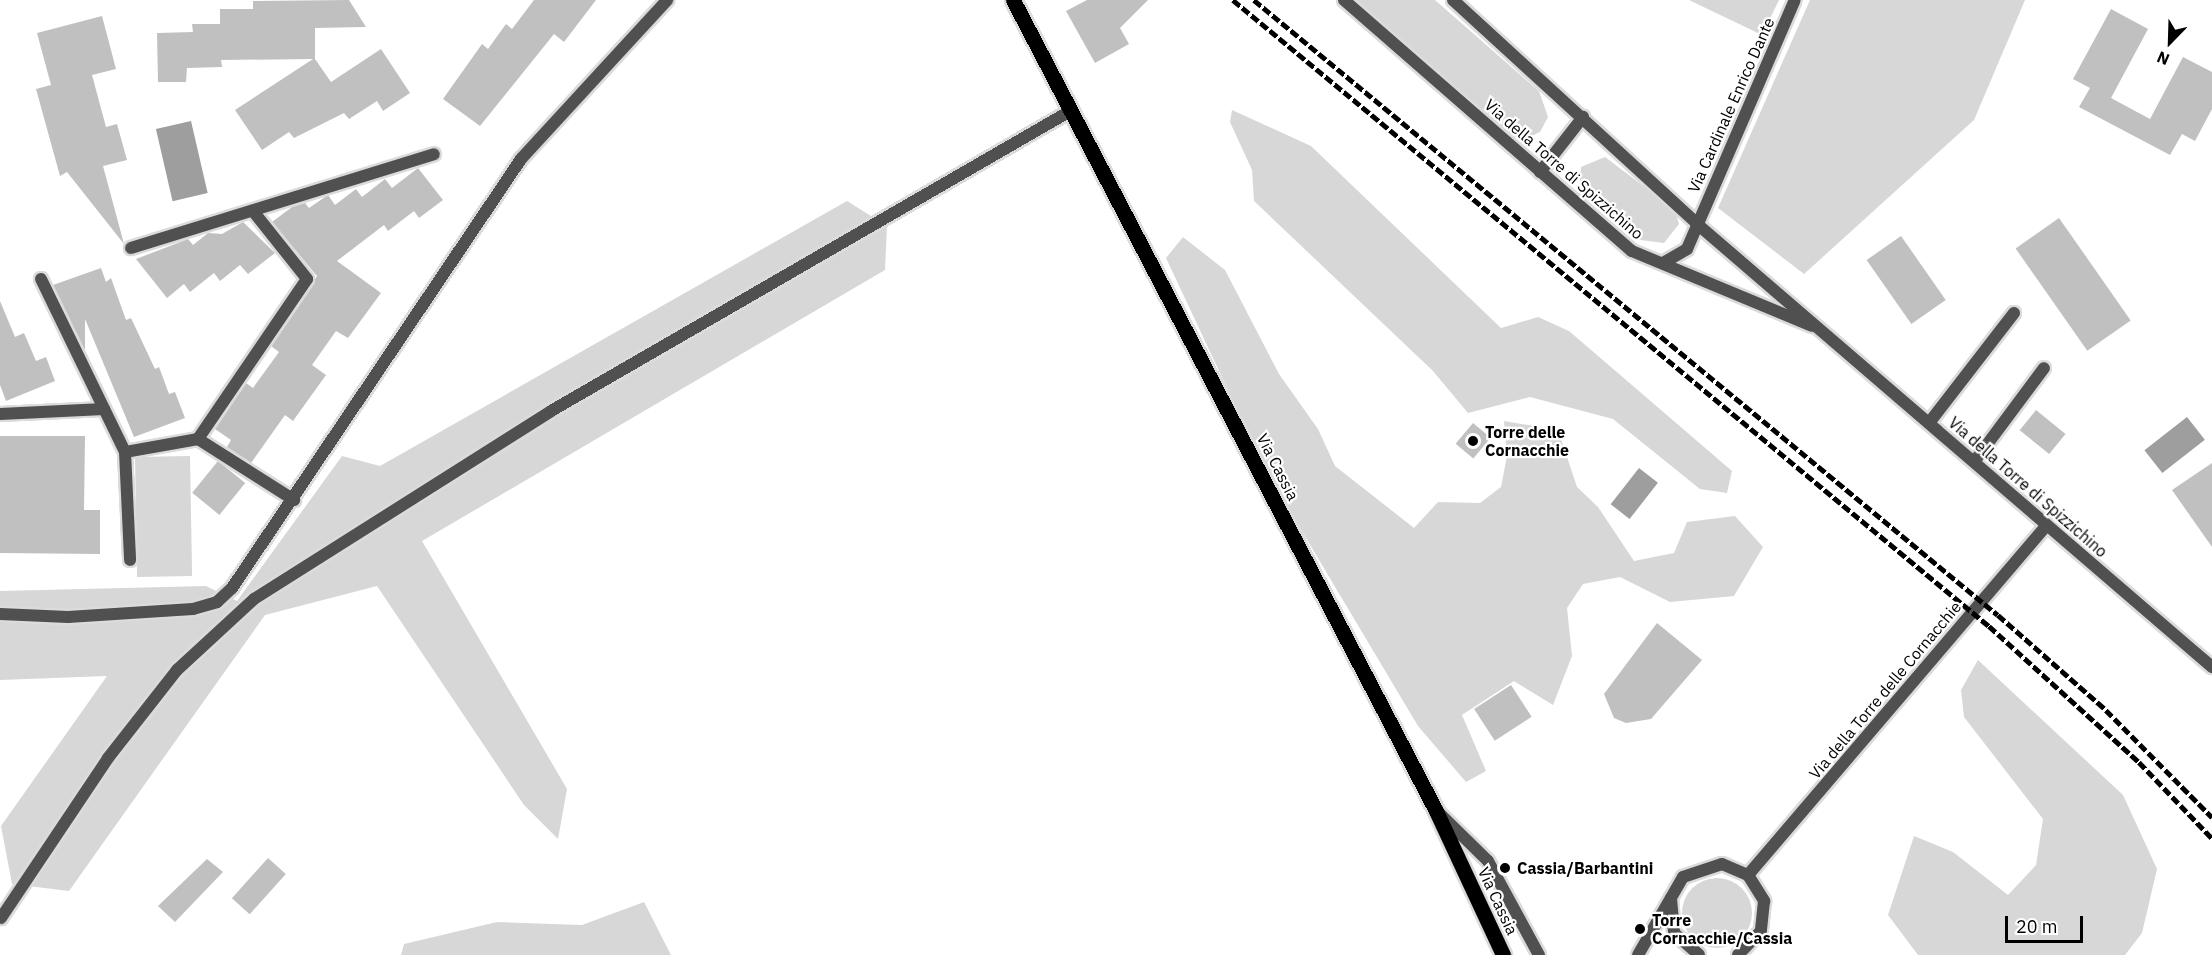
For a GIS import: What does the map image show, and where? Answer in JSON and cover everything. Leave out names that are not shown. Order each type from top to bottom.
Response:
[{"type":"main road","name":"Via Cassia","points":[[1014,0],[1436,811],[1503,955]]},
{"type":"street","points":[[0,614],[68,617],[193,609],[217,602],[294,500],[521,159],[667,0]]},
{"type":"street","name":"Via della Torre di Spizzichino","points":[[1344,0],[1632,251],[1825,331]]},
{"type":"street","name":"Via della Torre di Spizzichino","points":[[1453,0],[1696,223],[1825,331],[2046,526],[2212,667]]},
{"type":"street","name":"Via Cardinale Enrico Dante","points":[[1664,263],[1687,249],[1696,223],[1795,0]]},
{"type":"street","points":[[1,918],[108,758],[177,670],[254,599],[551,411],[1072,110]]},
{"type":"street","points":[[1540,172],[1583,117]]},
{"type":"street","points":[[131,248],[434,153]]},
{"type":"street","points":[[198,439],[307,279],[253,210]]},
{"type":"street","points":[[41,279],[125,452],[130,560]]},
{"type":"street","points":[[1929,423],[2014,313]]},
{"type":"street","points":[[1974,462],[2044,368]]},
{"type":"street","points":[[0,414],[104,409]]},
{"type":"street","points":[[125,452],[198,439],[294,500]]},
{"type":"street","name":"Via della Torre delle Cornacchie","points":[[1748,875],[2046,526]]},
{"type":"street","points":[[1436,811],[1488,861],[1539,955]]},
{"type":"street","points":[[1638,955],[1683,877],[1708,864],[1748,875],[1758,886],[1765,916],[1752,944],[1738,954]]},
{"type":"street","points":[[1674,889],[1670,903],[1674,933],[1699,955]]},
{"type":"shaded area","points":[[1354,0],[1435,0],[1539,91],[1548,117],[1540,132],[1525,139],[1507,135]]},
{"type":"shaded area","points":[[1689,0],[1779,0],[1762,35]]},
{"type":"shaded area","points":[[1810,0],[2025,0],[1974,120],[1804,274],[1718,208]]},
{"type":"shaded area","points":[[1232,110],[1311,146],[1501,328],[1538,317],[1569,331],[1732,471],[1727,493],[1700,489],[1613,419],[1530,397],[1468,413],[1433,371],[1254,201],[1252,170],[1230,122]]},
{"type":"shaded area","points":[[191,121],[208,193],[173,201],[156,129]]},
{"type":"shaded area","points":[[1605,157],[1675,210],[1679,224],[1664,243],[1640,240],[1579,194],[1581,167]]},
{"type":"shaded area","points":[[847,201],[887,226],[885,270],[422,541],[567,789],[558,839],[524,805],[377,586],[265,615],[69,891],[12,884],[1,826],[107,676],[0,680],[0,591],[206,586],[237,601],[342,456],[380,466]]},
{"type":"shaded area","points":[[1183,237],[1225,270],[1279,374],[1318,429],[1335,466],[1414,528],[1438,502],[1480,503],[1501,487],[1507,456],[1504,421],[1558,430],[1577,487],[1598,507],[1634,561],[1674,553],[1687,522],[1735,516],[1763,547],[1734,596],[1670,602],[1620,577],[1583,584],[1567,608],[1572,656],[1553,705],[1514,681],[1462,715],[1486,771],[1466,782],[1418,726],[1266,471],[1166,258]]},
{"type":"shaded area","points":[[2187,417],[2205,440],[2162,473],[2144,450]]},
{"type":"shaded area","points":[[190,456],[192,576],[137,577],[135,457]]},
{"type":"shaded area","points":[[1639,468],[1658,483],[1630,519],[1611,504]]},
{"type":"shaded area","points":[[1978,660],[2123,795],[2157,869],[2142,933],[2125,955],[1918,955],[1888,915],[1914,836],[1953,852],[2008,895],[2036,865],[2043,819],[1964,717],[1961,690]]},
{"type":"shaded area","points":[[1717,878],[1730,881],[1742,888],[1749,900],[1752,913],[1749,926],[1742,938],[1730,945],[1717,948],[1704,945],[1692,938],[1685,926],[1682,913],[1685,900],[1692,888],[1704,881]]},
{"type":"shaded area","points":[[644,902],[671,955],[401,955],[404,944],[497,922],[582,925]]},
{"type":"building","points":[[349,0],[366,27],[315,28],[315,59],[331,82],[381,49],[410,93],[383,111],[377,101],[349,119],[344,113],[294,138],[289,132],[262,150],[235,110],[313,59],[221,60],[222,67],[187,68],[186,82],[158,82],[157,33],[193,32],[192,24],[220,24],[220,9],[253,9],[253,1]]},
{"type":"building","points":[[534,0],[596,0],[564,42],[554,34],[480,126],[443,99],[482,44],[488,49],[506,24],[512,29]]},
{"type":"building","points":[[1087,0],[1148,0],[1120,28],[1129,44],[1095,63],[1066,11]]},
{"type":"building","points":[[2111,9],[2148,29],[2111,98],[2150,119],[2183,57],[2212,72],[2212,109],[2195,141],[2182,134],[2170,155],[2079,107],[2090,88],[2073,79]]},
{"type":"building","points":[[102,16],[116,69],[92,75],[106,127],[117,124],[127,160],[103,166],[124,244],[67,172],[60,176],[36,89],[51,85],[37,33]]},
{"type":"building","points":[[418,168],[443,200],[419,218],[414,211],[388,231],[384,225],[337,261],[381,293],[348,338],[336,331],[312,365],[326,375],[293,421],[285,415],[251,463],[227,447],[231,440],[215,429],[246,383],[253,388],[279,352],[271,346],[317,276],[272,222],[292,207],[305,203],[309,208],[328,195],[335,205],[356,189],[362,197],[385,179],[392,188]]},
{"type":"building","points":[[2059,218],[2131,320],[2087,351],[2016,248]]},
{"type":"building","points":[[243,222],[275,253],[248,274],[240,265],[220,281],[214,273],[190,292],[184,284],[167,298],[136,259],[188,239],[193,245],[208,233],[222,234]]},
{"type":"building","points":[[1901,236],[1946,300],[1911,324],[1867,260]]},
{"type":"building","points":[[101,268],[106,282],[111,278],[126,320],[131,318],[155,369],[159,367],[169,394],[175,392],[185,418],[134,437],[85,319],[85,351],[53,285]]},
{"type":"building","points":[[0,301],[15,337],[24,333],[36,361],[46,357],[55,381],[6,401],[0,385]]},
{"type":"building","points":[[2036,410],[2066,434],[2049,454],[2020,430]]},
{"type":"building","name":"Torre delle Cornacchie","points":[[1473,423],[1491,438],[1473,458],[1456,444]]},
{"type":"building","points":[[0,436],[85,436],[84,510],[100,510],[100,554],[0,553]]},
{"type":"building","points":[[218,461],[245,483],[219,515],[192,493]]},
{"type":"building","points":[[2212,463],[2212,547],[2172,490]]},
{"type":"building","points":[[1657,623],[1702,660],[1651,719],[1626,723],[1614,718],[1604,694]]},
{"type":"building","points":[[1511,685],[1532,717],[1495,741],[1474,709]]},
{"type":"building","points":[[268,858],[286,874],[250,914],[232,898]]},
{"type":"building","points":[[207,859],[223,872],[175,922],[158,906]]},
{"type":"railway","points":[[1233,0],[1989,626],[2139,762],[2212,838]]},
{"type":"railway","points":[[1254,0],[1998,615],[2106,710],[2212,817]]},
{"type":"place","name":"Torre delle Cornacchie","points":[[1473,441]]},
{"type":"place","name":"Cassia/Barbantini","points":[[1505,868]]},
{"type":"place","name":"Torre Cornacchie/Cassia","points":[[1640,929]]}]
